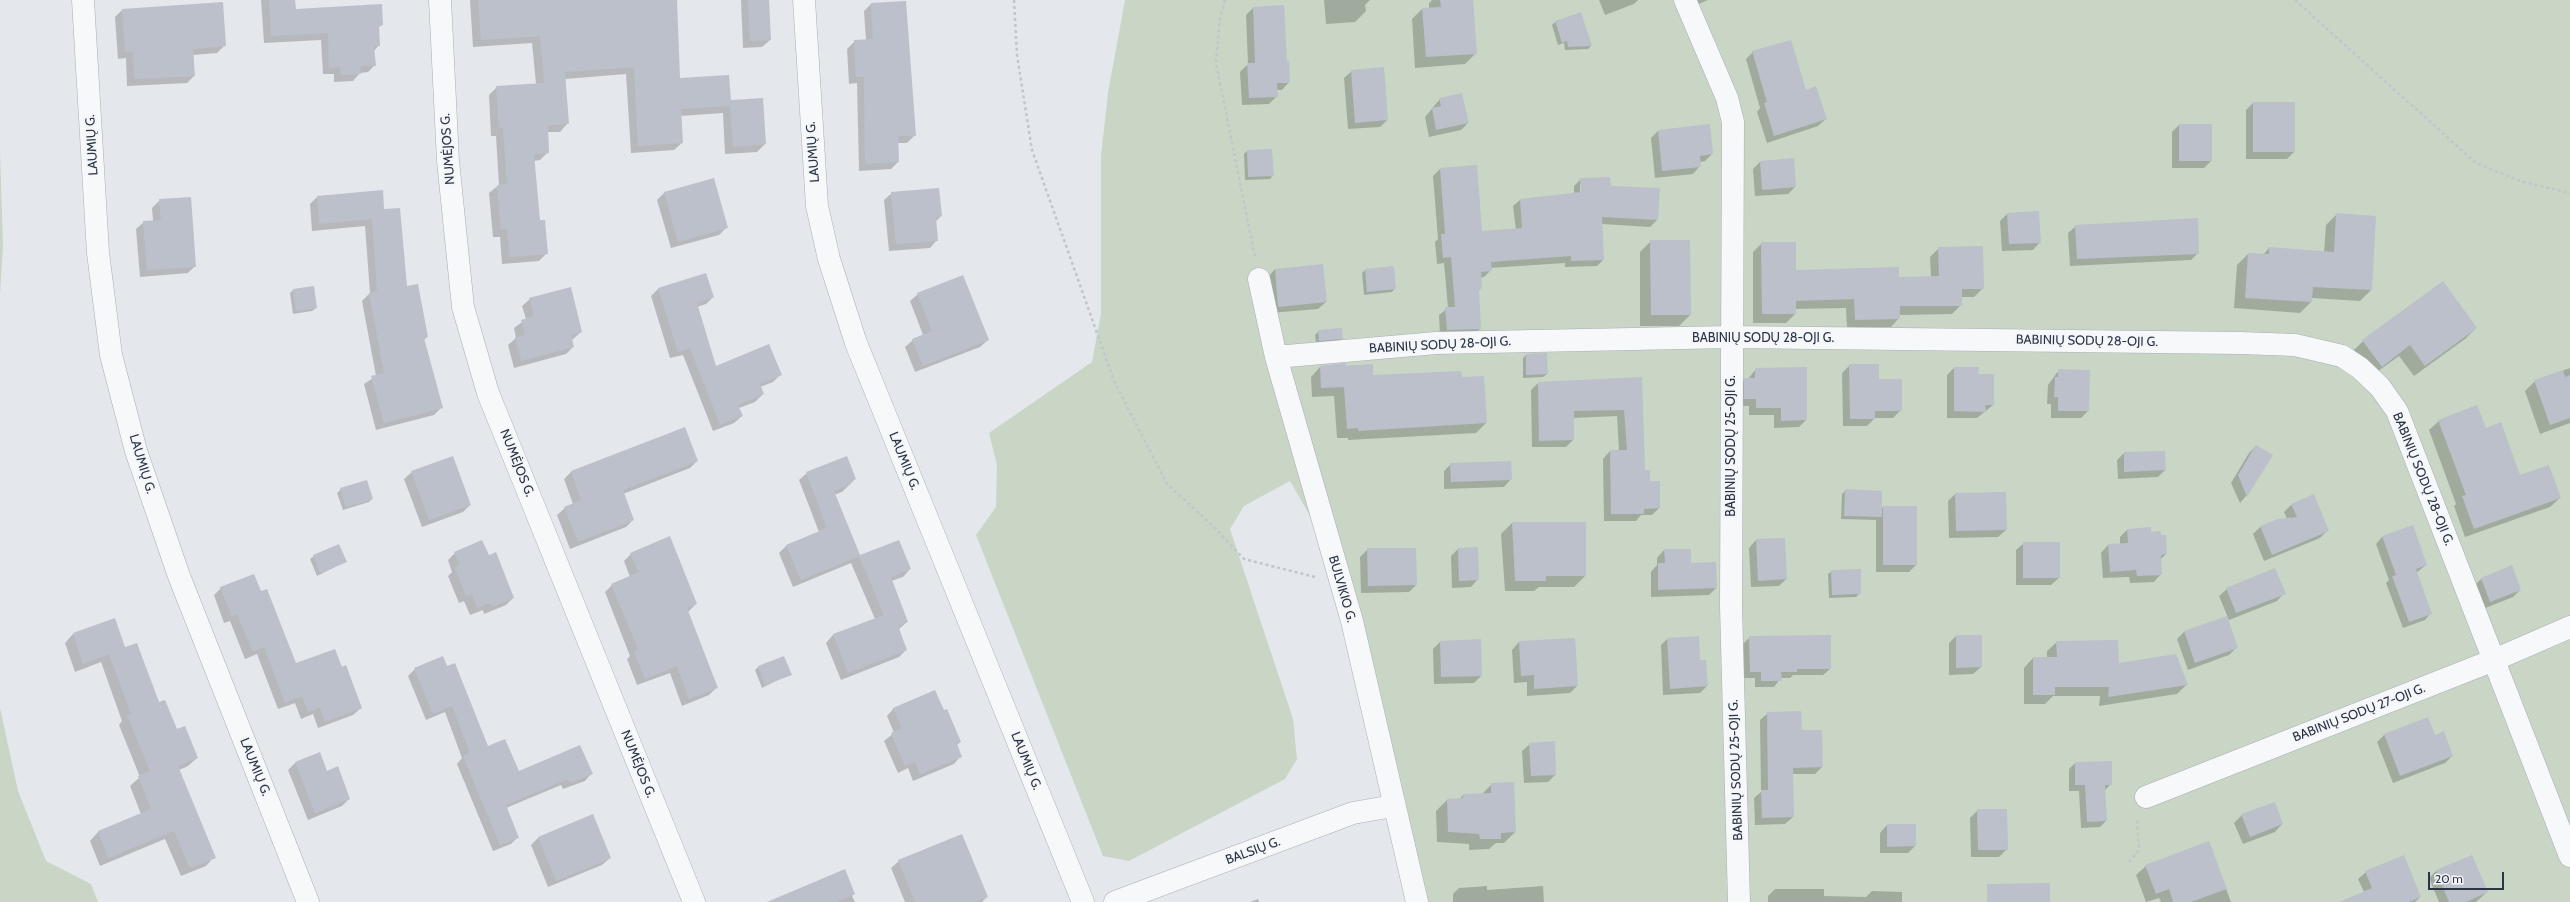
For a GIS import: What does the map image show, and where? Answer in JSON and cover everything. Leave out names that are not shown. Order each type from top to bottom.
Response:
[{"type":"street","name":"LAUMIŲ G.","points":[[83,0],[98,253],[112,354],[136,451],[179,576],[308,902]]},
{"type":"street","name":"NUMĖJOS G.","points":[[440,0],[448,161],[463,307],[488,393],[694,902]]},
{"type":"street","name":"LAUMIŲ G.","points":[[804,0],[817,206],[829,259],[856,343],[1083,902]]},
{"type":"street","name":"BABINIŲ SODŲ 25-OJI G.","points":[[1685,0],[1727,98],[1733,122],[1731,606],[1739,902]]},
{"type":"street","name":"BULVIKIO G.","points":[[1259,279],[1276,357],[1340,584],[1352,621],[1393,806],[1417,902]]},
{"type":"street","name":"BABINIŲ SODŲ 28-OJI G.","points":[[1276,357],[1436,343],[1731,337],[2241,343],[2295,345],[2320,349],[2342,356],[2360,368],[2380,387],[2396,410],[2570,856]]},
{"type":"street","name":"BABINIŲ SODŲ 27-OJI G.","points":[[2146,797],[2494,660],[2570,627]]},
{"type":"street","name":"BALSIŲ G.","points":[[1115,902],[1353,813],[1393,806]]},
{"type":"path","points":[[1014,0],[1017,55],[1032,150],[1114,381],[1167,484],[1212,525],[1244,559],[1340,584]]},
{"type":"path","points":[[1225,0],[1220,17],[1216,63],[1259,279]]},
{"type":"path","points":[[2295,0],[2476,163],[2520,181],[2570,193]]},
{"type":"path","points":[[2129,862],[2140,850],[2136,806],[2137,800],[2146,797]]},
{"type":"green space","points":[[1125,0],[2570,0],[2570,902],[1428,902],[1357,605],[1332,554],[1290,481],[1244,506],[1230,529],[1293,719],[1297,759],[1285,779],[1129,861],[1103,856],[976,535],[996,507],[997,465],[989,433],[1092,362],[1101,314],[1101,155],[1108,93]]},
{"type":"green space","points":[[0,151],[3,247],[0,294]]},
{"type":"green space","points":[[0,708],[18,791],[46,861],[91,884],[98,902],[0,902]]},
{"type":"building","points":[[269,0],[295,0],[296,9],[382,4],[383,25],[379,25],[380,46],[374,46],[376,66],[360,66],[361,74],[341,75],[340,67],[329,68],[328,33],[271,36]]},
{"type":"building","points":[[478,0],[677,0],[680,78],[729,75],[731,100],[763,98],[766,144],[733,147],[730,106],[681,109],[683,143],[638,146],[634,67],[565,72],[569,124],[548,125],[549,153],[534,154],[540,220],[545,220],[548,254],[510,257],[507,229],[501,230],[497,185],[507,184],[503,128],[499,128],[496,86],[544,83],[540,36],[481,40]]},
{"type":"building","points":[[748,0],[769,0],[771,40],[750,41]]},
{"type":"building","points":[[1440,0],[1473,0],[1477,54],[1426,57],[1422,8],[1441,7]]},
{"type":"building","points":[[906,1],[916,136],[898,136],[899,162],[865,164],[864,76],[856,77],[854,40],[873,39],[871,3]]},
{"type":"building","points":[[223,2],[226,46],[193,49],[195,76],[134,79],[133,51],[125,52],[122,9]]},
{"type":"building","points":[[1284,5],[1287,61],[1289,61],[1290,83],[1277,83],[1278,97],[1249,98],[1247,63],[1255,63],[1253,7]]},
{"type":"building","points":[[1581,12],[1592,46],[1568,47],[1567,41],[1562,43],[1555,21]]},
{"type":"building","points":[[1791,40],[1806,90],[1816,86],[1827,119],[1774,136],[1764,103],[1767,102],[1752,51]]},
{"type":"building","points":[[1384,67],[1388,120],[1355,123],[1351,70]]},
{"type":"building","points":[[1462,93],[1469,123],[1436,130],[1432,108],[1441,106],[1439,98]]},
{"type":"building","points":[[2253,102],[2295,102],[2295,152],[2253,152]]},
{"type":"building","points":[[1710,124],[1713,154],[1700,156],[1701,167],[1662,171],[1658,130]]},
{"type":"building","points":[[2179,124],[2212,124],[2212,161],[2179,161]]},
{"type":"building","points":[[1272,149],[1274,176],[1248,177],[1247,150]]},
{"type":"building","points":[[1794,158],[1796,187],[1762,190],[1760,161]]},
{"type":"building","points":[[1477,165],[1482,231],[1522,228],[1520,199],[1581,192],[1580,178],[1610,177],[1611,186],[1660,188],[1658,220],[1602,217],[1604,260],[1571,261],[1571,256],[1491,262],[1492,271],[1481,272],[1482,288],[1479,289],[1481,329],[1447,330],[1445,307],[1455,307],[1451,257],[1443,258],[1441,234],[1445,234],[1440,168]]},
{"type":"building","points":[[714,178],[728,228],[678,242],[664,192]]},
{"type":"building","points":[[939,188],[942,216],[936,217],[938,241],[896,244],[891,192]]},
{"type":"building","points":[[383,190],[384,209],[400,208],[407,286],[418,284],[428,337],[424,338],[443,408],[384,423],[371,376],[384,373],[369,293],[377,291],[372,219],[319,224],[317,196]]},
{"type":"building","points":[[191,197],[196,267],[147,270],[143,221],[161,220],[159,199]]},
{"type":"building","points":[[2039,211],[2041,243],[2009,244],[2007,213]]},
{"type":"building","points":[[2336,213],[2376,216],[2372,290],[2313,287],[2312,302],[2245,298],[2248,253],[2269,254],[2269,247],[2334,252]]},
{"type":"building","points":[[2198,218],[2199,254],[2077,259],[2075,225]]},
{"type":"building","points":[[1650,240],[1690,240],[1691,315],[1651,315]]},
{"type":"building","points":[[1761,242],[1796,242],[1796,270],[1899,267],[1899,277],[1939,276],[1938,247],[1983,246],[1984,289],[1962,289],[1962,306],[1900,306],[1900,319],[1855,320],[1854,299],[1796,301],[1796,314],[1762,314]]},
{"type":"building","points":[[1323,264],[1327,302],[1278,307],[1275,269]]},
{"type":"building","points":[[1394,266],[1396,289],[1367,292],[1365,269]]},
{"type":"building","points":[[706,273],[714,297],[697,303],[716,366],[769,344],[782,375],[760,384],[764,394],[738,405],[743,416],[720,425],[690,348],[678,352],[658,288]]},
{"type":"building","points":[[963,275],[989,340],[923,366],[912,339],[932,331],[917,293]]},
{"type":"building","points":[[2443,281],[2477,328],[2425,366],[2410,345],[2382,367],[2362,340]]},
{"type":"building","points":[[314,286],[317,308],[296,311],[293,289]]},
{"type":"building","points":[[571,287],[582,332],[571,335],[574,347],[521,361],[515,337],[525,335],[521,320],[534,316],[529,298]]},
{"type":"building","points":[[1342,328],[1343,339],[1319,341],[1318,330]]},
{"type":"building","points":[[1547,353],[1548,374],[1526,375],[1526,354]]},
{"type":"building","points":[[1346,363],[1346,366],[1373,364],[1373,375],[1461,371],[1462,377],[1484,376],[1487,423],[1358,431],[1358,428],[1347,429],[1344,387],[1321,388],[1320,366]]},
{"type":"building","points":[[1849,364],[1879,364],[1879,379],[1902,379],[1902,411],[1875,411],[1875,419],[1850,419]]},
{"type":"building","points":[[1807,367],[1807,420],[1781,421],[1781,408],[1756,408],[1756,399],[1744,399],[1744,378],[1755,378],[1755,368]]},
{"type":"building","points":[[1954,367],[1979,367],[1978,374],[1994,374],[1994,405],[1985,405],[1986,412],[1954,411]]},
{"type":"building","points":[[2058,369],[2090,370],[2089,411],[2058,411],[2058,397],[2054,397],[2055,377],[2058,377]]},
{"type":"building","points":[[2563,370],[2565,377],[2570,375],[2570,418],[2550,425],[2534,380]]},
{"type":"building","points":[[1642,377],[1645,470],[1650,470],[1650,481],[1660,481],[1660,508],[1644,509],[1644,514],[1611,514],[1610,450],[1627,450],[1624,410],[1574,411],[1574,440],[1539,441],[1538,382]]},
{"type":"building","points":[[2477,405],[2486,428],[2501,422],[2520,475],[2549,465],[2561,498],[2474,529],[2462,496],[2466,495],[2438,420]]},
{"type":"building","points":[[685,427],[698,461],[623,490],[634,520],[578,542],[564,507],[581,500],[571,471]]},
{"type":"building","points":[[2256,445],[2273,455],[2247,497],[2238,475]]},
{"type":"building","points":[[2165,451],[2166,470],[2124,472],[2124,452]]},
{"type":"building","points":[[453,456],[471,505],[429,520],[411,471]]},
{"type":"building","points":[[847,456],[856,479],[850,482],[851,484],[834,491],[860,555],[899,540],[911,569],[891,577],[908,622],[898,626],[907,650],[848,673],[833,634],[884,615],[859,556],[801,580],[786,545],[827,528],[806,472]]},
{"type":"building","points":[[1511,461],[1512,480],[1451,482],[1450,463]]},
{"type":"building","points":[[367,480],[373,499],[346,507],[340,488]]},
{"type":"building","points":[[1845,489],[1882,491],[1882,517],[1844,516]]},
{"type":"building","points":[[2006,492],[2007,530],[1956,531],[1955,493]]},
{"type":"building","points":[[2314,494],[2329,531],[2272,555],[2260,526],[2278,519],[2297,517],[2291,504]]},
{"type":"building","points":[[1883,506],[1917,506],[1917,565],[1883,565]]},
{"type":"building","points":[[1512,522],[1586,522],[1586,576],[1546,576],[1546,581],[1515,581]]},
{"type":"building","points":[[2413,525],[2427,565],[2416,569],[2432,614],[2409,622],[2392,576],[2396,575],[2382,536]]},
{"type":"building","points":[[2151,527],[2151,532],[2161,531],[2161,535],[2166,535],[2167,554],[2161,555],[2162,575],[2137,576],[2136,570],[2110,572],[2108,544],[2128,543],[2127,529]]},
{"type":"building","points":[[670,536],[697,604],[687,608],[718,688],[689,699],[677,666],[645,679],[634,651],[638,649],[611,584],[639,572],[630,553]]},
{"type":"building","points":[[1785,538],[1787,579],[1758,581],[1756,539]]},
{"type":"building","points":[[482,540],[489,555],[496,552],[514,598],[492,607],[490,603],[477,608],[472,594],[466,596],[455,568],[460,565],[454,552]]},
{"type":"building","points":[[2023,542],[2060,542],[2060,578],[2023,578]]},
{"type":"building","points":[[339,544],[347,562],[320,573],[313,555]]},
{"type":"building","points":[[1478,547],[1479,580],[1459,581],[1458,548]]},
{"type":"building","points":[[1367,548],[1416,548],[1417,585],[1368,586]]},
{"type":"building","points":[[1664,549],[1691,549],[1691,563],[1716,562],[1717,588],[1658,590],[1658,563],[1665,563]]},
{"type":"building","points":[[2512,565],[2521,590],[2490,602],[2481,578]]},
{"type":"building","points":[[2275,568],[2286,594],[2236,613],[2226,588]]},
{"type":"building","points":[[1861,569],[1861,594],[1832,595],[1831,570]]},
{"type":"building","points":[[254,574],[261,591],[267,589],[296,663],[335,649],[342,667],[346,665],[362,708],[325,722],[320,708],[308,712],[302,696],[285,703],[264,647],[253,652],[237,614],[232,616],[220,587]]},
{"type":"building","points":[[2227,616],[2238,648],[2195,663],[2184,631]]},
{"type":"building","points":[[115,618],[125,647],[137,643],[159,702],[165,700],[177,729],[185,726],[198,758],[178,766],[216,858],[190,868],[174,831],[108,858],[98,831],[151,809],[138,776],[150,771],[127,715],[131,714],[109,654],[83,664],[73,633]]},
{"type":"building","points":[[1831,635],[1831,669],[1797,669],[1797,672],[1781,672],[1782,681],[1761,681],[1761,672],[1750,672],[1749,636]]},
{"type":"building","points":[[1956,635],[1982,635],[1982,667],[1956,668]]},
{"type":"building","points":[[1699,636],[1700,660],[1706,660],[1708,686],[1670,689],[1667,638]]},
{"type":"building","points":[[1575,638],[1578,686],[1534,689],[1534,675],[1521,676],[1519,641]]},
{"type":"building","points":[[1481,639],[1482,676],[1441,677],[1440,641]]},
{"type":"building","points":[[2118,640],[2119,663],[2176,654],[2188,685],[2108,697],[2109,687],[2055,687],[2055,695],[2033,695],[2033,657],[2057,657],[2056,641]]},
{"type":"building","points":[[443,656],[447,666],[455,663],[488,746],[505,739],[519,771],[580,745],[593,774],[570,783],[568,779],[506,805],[519,838],[500,845],[463,756],[470,753],[452,706],[433,714],[414,668]]},
{"type":"building","points":[[784,656],[792,675],[765,685],[758,666]]},
{"type":"building","points":[[935,690],[944,710],[947,709],[961,742],[957,744],[962,757],[920,774],[915,762],[905,766],[891,733],[902,728],[893,708]]},
{"type":"building","points":[[1801,711],[1802,730],[1822,730],[1823,767],[1793,768],[1794,817],[1762,818],[1761,790],[1768,790],[1767,712]]},
{"type":"building","points":[[2428,717],[2435,735],[2444,731],[2453,756],[2400,776],[2384,734]]},
{"type":"building","points":[[1555,741],[1556,775],[1531,776],[1529,743]]},
{"type":"building","points":[[320,752],[327,771],[338,766],[350,799],[315,813],[295,762]]},
{"type":"building","points":[[2112,761],[2112,785],[2105,785],[2107,821],[2087,822],[2085,785],[2075,785],[2075,762]]},
{"type":"building","points":[[1514,782],[1516,832],[1501,833],[1501,839],[1480,839],[1479,834],[1448,832],[1447,799],[1463,798],[1463,794],[1491,793],[1491,783]]},
{"type":"building","points":[[2275,802],[2283,824],[2250,837],[2241,814]]},
{"type":"building","points":[[1977,809],[2007,809],[2008,850],[1978,850]]},
{"type":"building","points":[[593,814],[611,858],[556,881],[538,837]]},
{"type":"building","points":[[1887,824],[1916,824],[1916,846],[1887,847]]},
{"type":"building","points":[[962,834],[988,897],[976,902],[915,902],[898,860]]},
{"type":"building","points":[[2209,841],[2227,889],[2191,902],[2173,902],[2169,889],[2156,894],[2145,865]]},
{"type":"building","points":[[2404,855],[2421,897],[2409,902],[2339,902],[2372,888],[2365,871]]},
{"type":"building","points":[[2472,855],[2488,892],[2466,902],[2449,902],[2436,870]]},
{"type":"building","points":[[845,869],[855,894],[837,902],[767,902]]},
{"type":"building","points":[[2050,883],[2050,902],[1987,902],[1987,884]]}]
